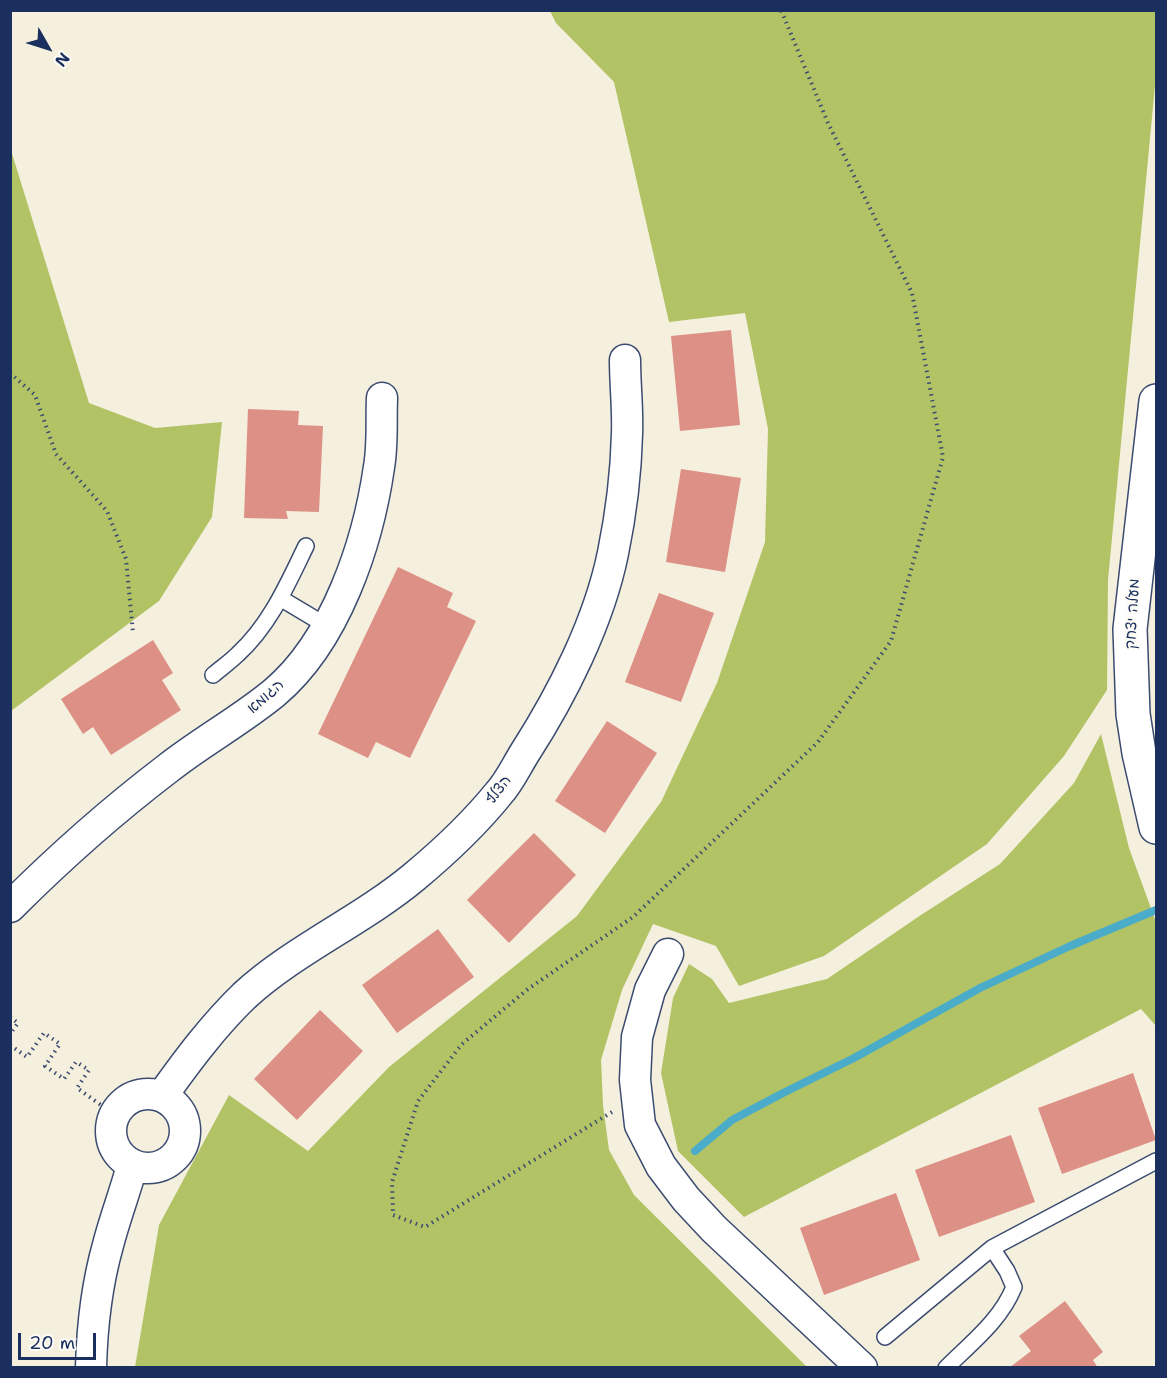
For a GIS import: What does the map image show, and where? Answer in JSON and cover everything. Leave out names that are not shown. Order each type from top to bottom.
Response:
[{"type":"street","name":"הצלף","points":[[162,1096],[203,1042],[245,995],[413,878],[457,839],[500,792],[531,744],[568,680],[593,621],[613,555],[623,485],[627,433],[625,360]]},
{"type":"street","name":"הגומא","points":[[10,907],[125,802],[168,767],[235,723],[276,691],[305,658],[327,626],[353,572],[371,516],[380,464],[382,398]]},
{"type":"street","name":"מעלה יצחק","points":[[1156,401],[1130,629],[1133,714],[1139,753],[1156,827]]},
{"type":"street","points":[[668,954],[650,990],[637,1037],[634,1080],[640,1125],[661,1166],[686,1199],[714,1229],[862,1368]]},
{"type":"street","points":[[149,1093],[162,1096],[177,1107],[184,1119],[186,1132],[184,1144],[177,1156],[158,1168],[145,1169],[132,1166],[122,1158],[113,1144],[111,1131],[115,1115],[125,1101],[137,1095],[149,1093]]},
{"type":"street","points":[[91,1368],[98,1294],[108,1245],[132,1166]]},
{"type":"lane","points":[[213,675],[240,653],[258,632],[280,598],[306,546]]},
{"type":"lane","points":[[280,598],[327,626]]},
{"type":"lane","points":[[885,1337],[992,1248],[1156,1161]]},
{"type":"lane","points":[[946,1368],[991,1323],[1008,1302],[1014,1287],[992,1248]]},
{"type":"path","points":[[637,1097],[424,1227],[393,1215],[392,1182],[418,1101],[462,1044],[528,990],[633,917],[818,742],[891,641],[944,457],[912,293],[828,123],[781,10]]},
{"type":"path","points":[[10,373],[35,395],[56,454],[107,511],[126,559],[133,633]]},
{"type":"path","points":[[10,1017],[18,1023],[10,1034]]},
{"type":"path","points":[[10,1045],[27,1057],[44,1033],[60,1044],[45,1066],[64,1079],[76,1062],[89,1070],[77,1088],[115,1115]]},
{"type":"green space","points":[[550,11],[1156,11],[1156,75],[1108,580],[1107,690],[1064,756],[987,844],[824,956],[739,986],[716,946],[653,924],[622,990],[601,1060],[603,1105],[609,1150],[634,1195],[807,1367],[135,1367],[159,1225],[229,1095],[308,1151],[389,1067],[577,916],[661,802],[717,683],[765,542],[768,429],[745,313],[669,322],[614,82],[556,23]]},
{"type":"green space","points":[[10,147],[89,403],[155,428],[222,422],[212,517],[159,601],[11,711]]},
{"type":"green space","points":[[1101,734],[1129,848],[1156,922],[1156,1026],[1141,1009],[744,1217],[678,1151],[661,1073],[673,998],[689,964],[712,979],[729,1003],[827,979],[1000,864],[1074,783]]},
{"type":"building","points":[[731,330],[740,425],[680,431],[671,336]]},
{"type":"building","points":[[248,409],[299,411],[298,425],[323,426],[319,512],[286,511],[288,519],[244,518]]},
{"type":"building","points":[[681,469],[741,478],[725,572],[666,562]]},
{"type":"building","points":[[398,567],[453,593],[447,607],[476,621],[410,758],[376,742],[368,758],[318,734]]},
{"type":"building","points":[[659,593],[714,613],[681,702],[625,682]]},
{"type":"building","points":[[153,640],[173,673],[162,680],[181,710],[111,755],[93,727],[83,734],[61,699]]},
{"type":"building","points":[[607,721],[657,753],[605,833],[555,801]]},
{"type":"building","points":[[534,833],[576,875],[509,943],[467,900]]},
{"type":"building","points":[[438,929],[474,977],[397,1033],[362,985]]},
{"type":"building","points":[[320,1010],[363,1051],[297,1120],[254,1079]]},
{"type":"building","points":[[1133,1073],[1156,1140],[1062,1174],[1038,1108]]},
{"type":"building","points":[[1011,1135],[1035,1202],[939,1237],[915,1170]]},
{"type":"building","points":[[896,1193],[920,1260],[824,1295],[800,1228]]},
{"type":"building","points":[[1065,1301],[1103,1352],[1093,1360],[1098,1368],[1009,1368],[1031,1351],[1019,1336]]},
{"type":"waterway","points":[[695,1151],[732,1120],[854,1058],[980,988],[1070,946],[1156,910]]}]
